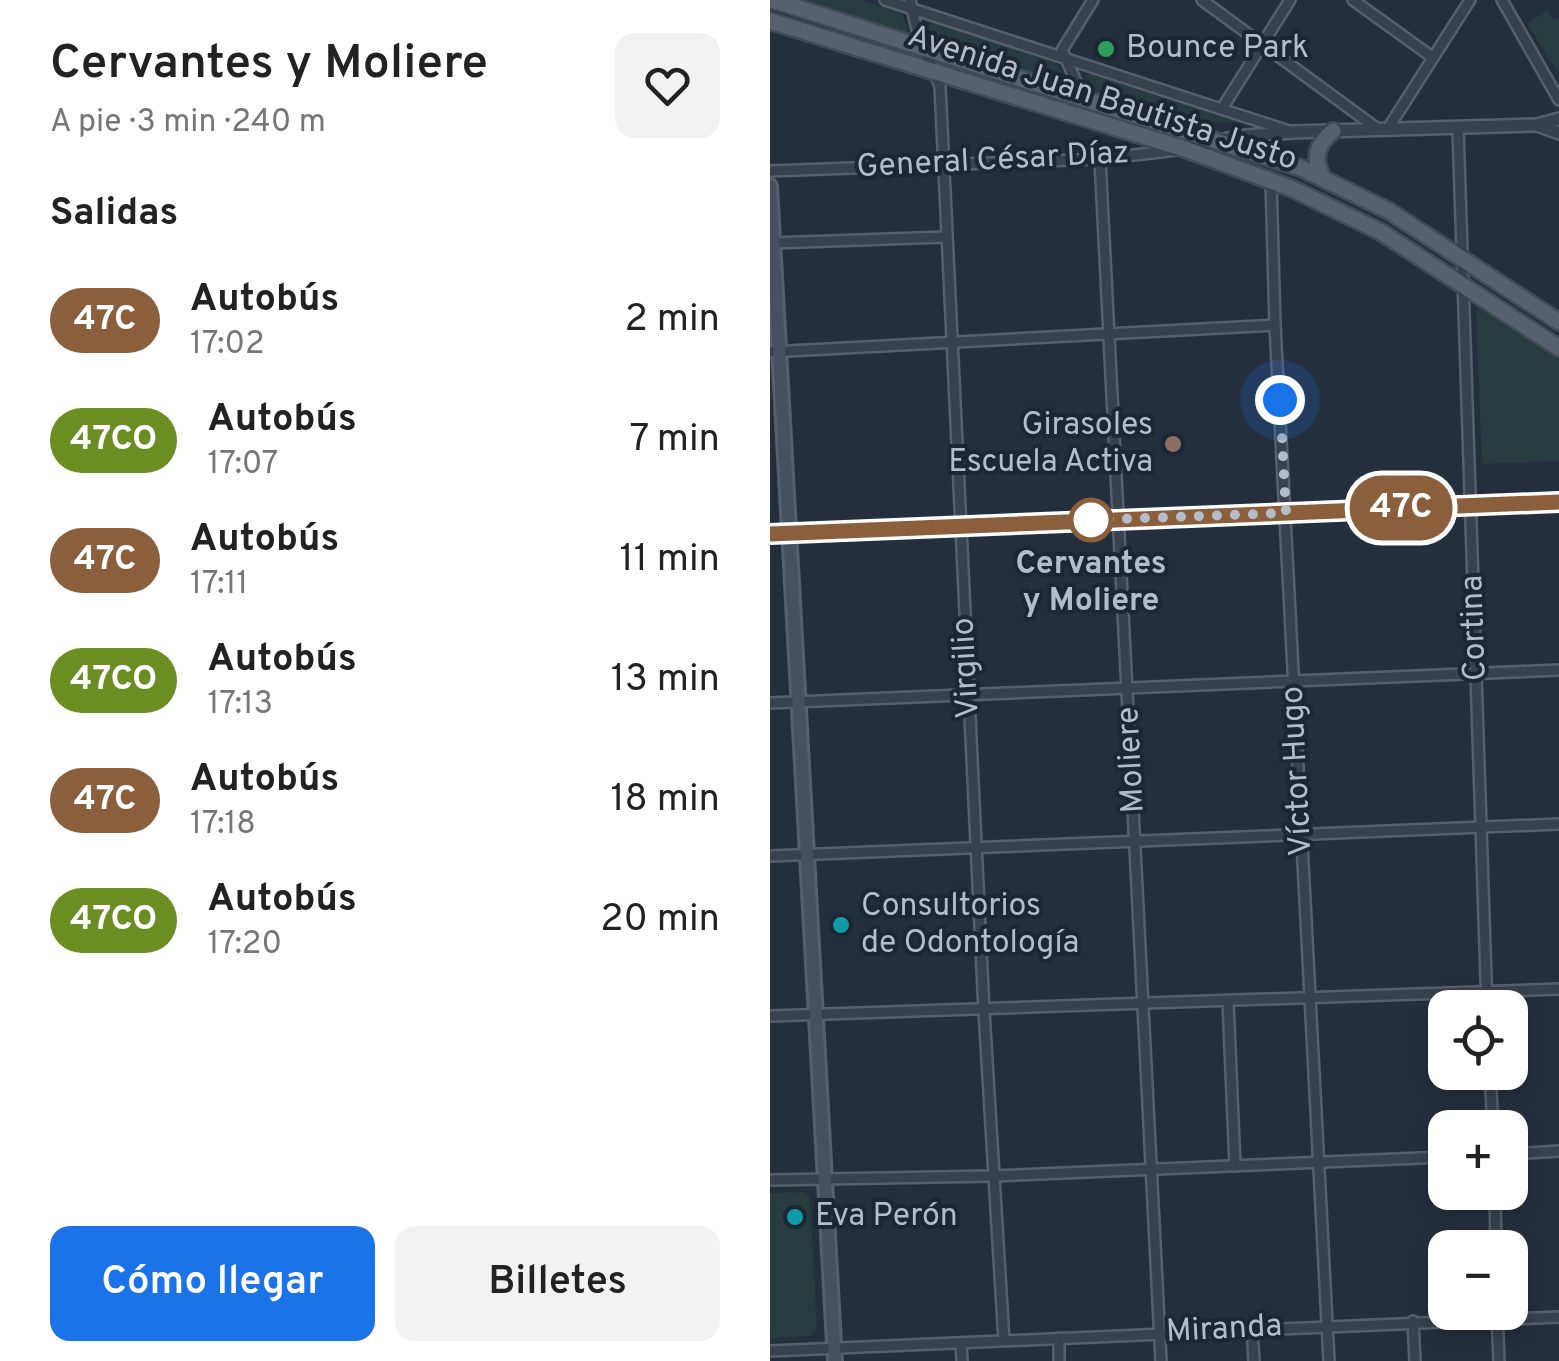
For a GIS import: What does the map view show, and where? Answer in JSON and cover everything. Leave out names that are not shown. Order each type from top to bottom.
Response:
[{"type":"main road","name":"Avenida Juan Bautista Justo","points":[[773,0],[1219,140],[1324,178],[1462,257],[1559,322]]},
{"type":"main road","name":"Avenida Juan Bautista Justo","points":[[770,21],[1185,149],[1271,180],[1354,218],[1464,284],[1559,348]]},
{"type":"main road","points":[[1324,178],[1316,155],[1323,140],[1334,131]]},
{"type":"main road","points":[[770,186],[775,352],[790,534],[835,1355]]},
{"type":"street","name":"Avenida Juan Bautista Justo","points":[[886,0],[910,4],[1292,132]]},
{"type":"street","points":[[900,0],[910,4]]},
{"type":"street","points":[[1083,97],[1062,56],[1064,45],[1093,0]]},
{"type":"street","points":[[1202,0],[1383,130],[1470,0]]},
{"type":"street","points":[[1223,107],[1290,0]]},
{"type":"street","points":[[1353,0],[1432,58]]},
{"type":"street","points":[[1502,0],[1559,100]]},
{"type":"street","name":"Virgilio","points":[[910,4],[940,86],[992,1176],[1004,1340]]},
{"type":"street","points":[[1536,125],[1559,119]]},
{"type":"street","points":[[1536,125],[1559,133]]},
{"type":"street","name":"General César Díaz","points":[[770,171],[1100,159],[1292,132],[1536,125]]},
{"type":"street","name":"Cortina","points":[[1458,129],[1486,990]]},
{"type":"street","name":"Moliere","points":[[1100,159],[1161,1361]]},
{"type":"street","name":"Víctor Hugo","points":[[1271,180],[1275,324],[1329,1361]]},
{"type":"street","points":[[773,243],[945,237]]},
{"type":"street","points":[[775,352],[1275,324]]},
{"type":"street","points":[[770,534],[1559,502]]},
{"type":"street","points":[[770,703],[1559,670]]},
{"type":"street","points":[[770,856],[1559,824]]},
{"type":"street","points":[[1528,990],[1559,989]]},
{"type":"street","points":[[770,1016],[1428,994]]},
{"type":"street","points":[[1228,1000],[1236,1166]]},
{"type":"street","points":[[1528,1153],[1559,1152]]},
{"type":"street","points":[[770,1180],[992,1176],[1428,1158]]},
{"type":"street","name":"Miranda","points":[[1528,1316],[1559,1317]]},
{"type":"street","name":"Miranda","points":[[770,1351],[835,1355],[1004,1340],[1428,1320]]},
{"type":"street","points":[[1414,1321],[1415,1361]]},
{"type":"street","points":[[1252,1328],[1254,1361]]},
{"type":"street","points":[[1498,1330],[1499,1361]]},
{"type":"street","points":[[1058,1338],[1060,1361]]},
{"type":"street","points":[[961,1343],[962,1361]]},
{"type":"green space","points":[[789,0],[862,0],[902,13],[908,30],[903,34]]},
{"type":"green space","points":[[1547,10],[1554,20],[1559,18],[1559,74],[1527,24]]},
{"type":"green space","points":[[934,22],[1054,60],[1064,76],[1056,83],[933,45],[928,26]]},
{"type":"green space","points":[[1095,72],[1251,122],[1182,123],[1093,95],[1087,75]]},
{"type":"green space","points":[[1479,308],[1559,359],[1559,461],[1482,464],[1476,313]]},
{"type":"green space","points":[[804,1192],[810,1197],[817,1329],[811,1336],[770,1338],[770,1193]]},
{"type":"bus line","name":"47C","points":[[770,534],[1559,502]]},
{"type":"place","name":"Bounce Park","points":[[1106,49]]},
{"type":"place","name":"Girasoles Escuela Activa","points":[[1173,444]]},
{"type":"place","name":"Cervantes y Moliere","points":[[1091,520]]},
{"type":"place","name":"Consultorios de Odontología","points":[[841,925]]},
{"type":"place","name":"Eva Perón","points":[[795,1217]]},
{"type":"route","points":[[1091,520],[1286,513],[1280,400]]}]
